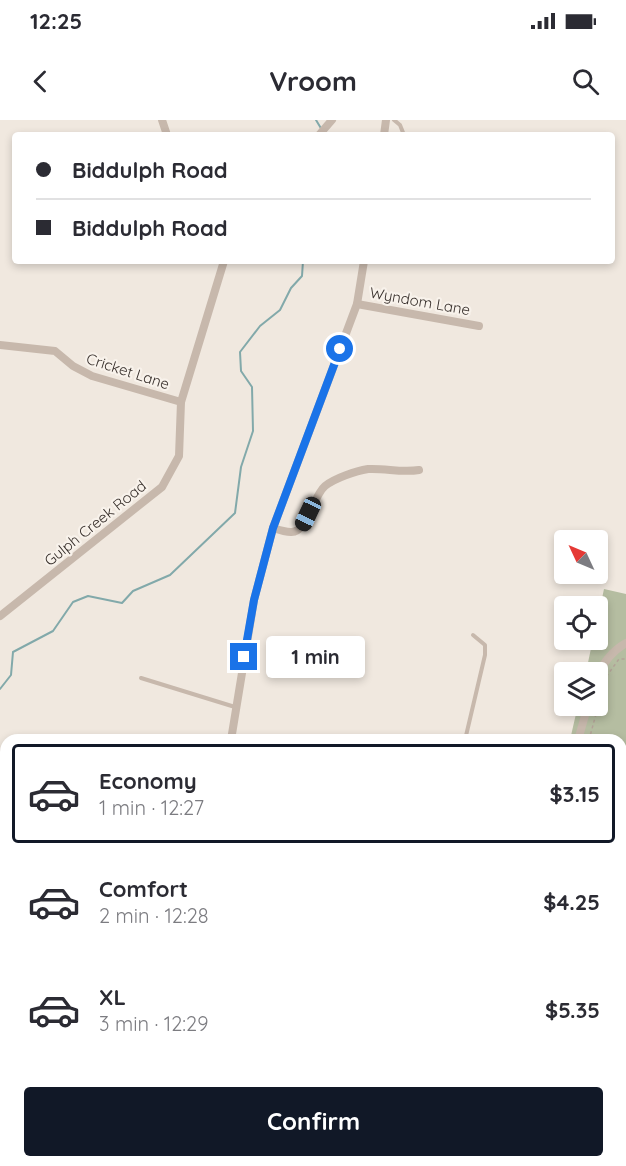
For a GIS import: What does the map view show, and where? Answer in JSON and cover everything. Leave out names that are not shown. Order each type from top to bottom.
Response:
[{"type":"street","name":"Gulph Creek Road","points":[[0,616],[162,487],[179,456],[181,402],[223,264]]},
{"type":"street","points":[[232,734],[254,600],[273,528],[357,304],[364,264]]},
{"type":"street","name":"Wyndom Lane","points":[[357,304],[478,326]]},
{"type":"street","name":"Cricket Lane","points":[[0,345],[55,351],[92,376],[181,402]]},
{"type":"street","points":[[273,528],[293,533],[301,529],[315,499],[325,486],[341,478],[367,470],[404,473],[419,470]]},
{"type":"street","points":[[605,662],[626,643]]},
{"type":"street","points":[[580,734],[585,716]]},
{"type":"lane","points":[[394,120],[400,125],[403,132]]},
{"type":"lane","points":[[466,734],[485,655],[485,645],[473,635]]},
{"type":"lane","points":[[141,678],[236,707]]},
{"type":"path","points":[[591,734],[606,677],[619,659],[626,659]]},
{"type":"green space","points":[[604,589],[626,594],[626,734],[571,734],[575,716],[608,716],[608,662],[588,662],[591,650],[608,650],[608,596],[603,596]]},
{"type":"waterway","points":[[316,120],[323,132]]},
{"type":"waterway","points":[[0,689],[11,675],[13,652],[53,631],[73,602],[88,596],[122,603],[133,591],[170,575],[235,513],[241,467],[253,431],[252,387],[241,371],[240,352],[260,326],[280,310],[291,288],[302,276],[303,264]]},
{"type":"route","points":[[244,657],[254,600],[273,528],[340,349]]}]
